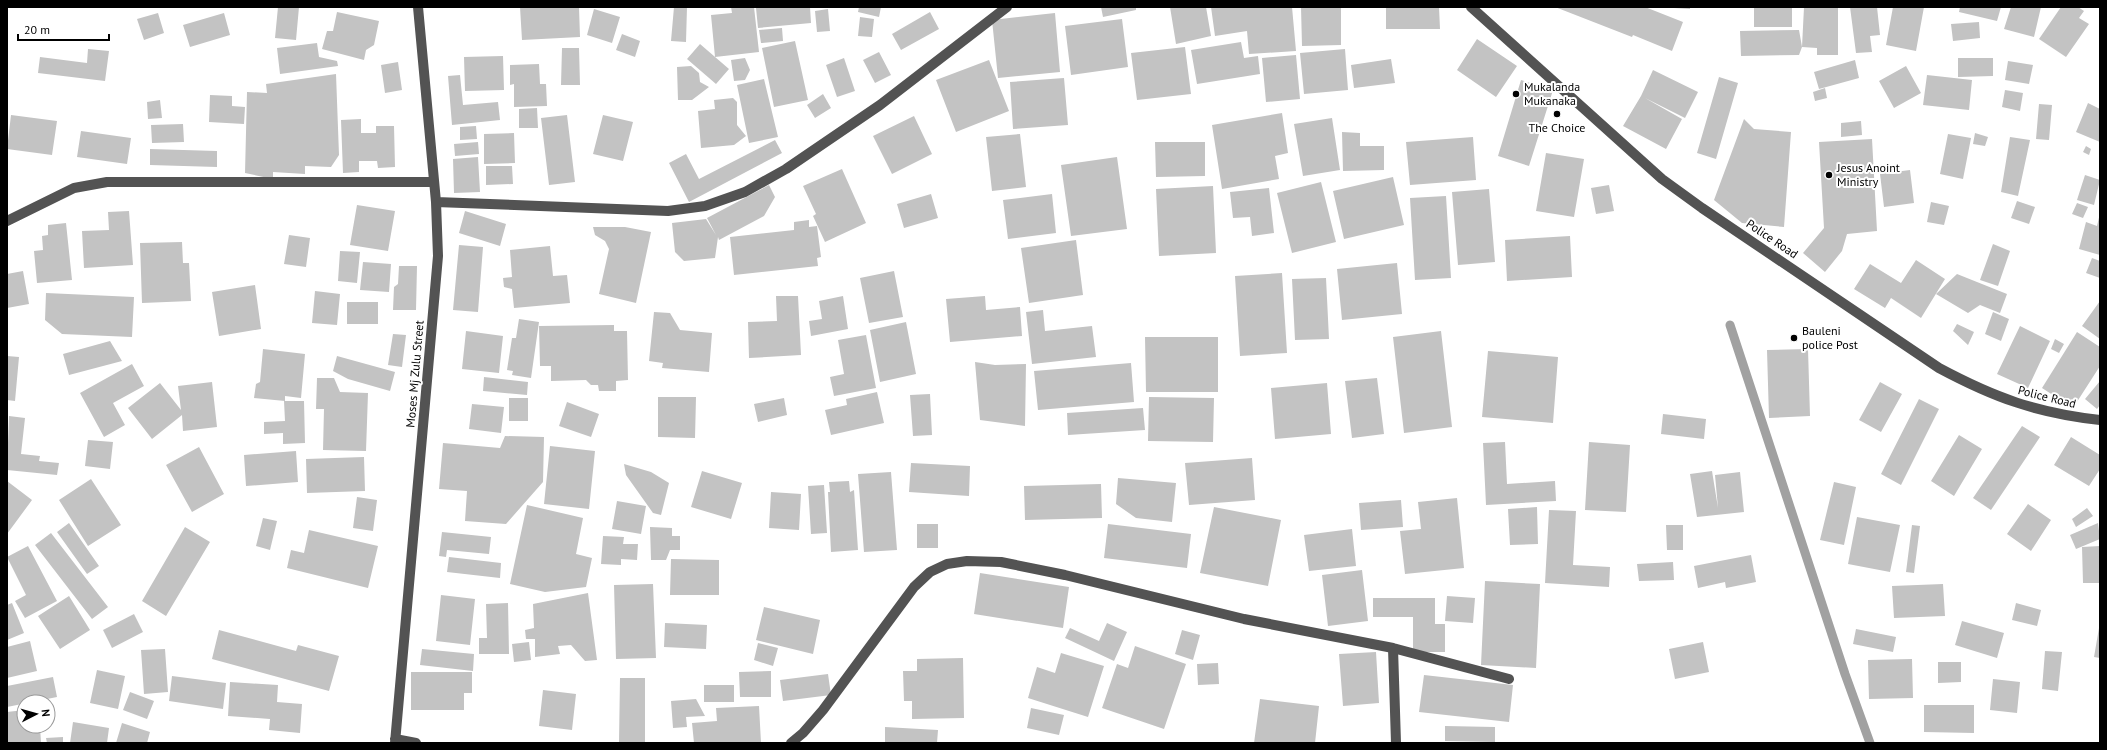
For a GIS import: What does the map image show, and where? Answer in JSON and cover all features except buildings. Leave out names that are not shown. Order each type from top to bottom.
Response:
[{"type":"street","name":"Moses Mj Zulu Street","points":[[395,741],[438,256],[436,202],[418,7]]},
{"type":"street","points":[[436,202],[668,211],[705,206],[745,192],[786,169],[880,105],[1007,7]]},
{"type":"street","name":"Police Road","points":[[1471,7],[1484,17],[1662,179],[1702,208],[1939,368],[1978,388],[2024,407],[2068,417],[2100,420]]},
{"type":"street","points":[[1484,17],[1487,7]]},
{"type":"street","points":[[7,221],[74,188],[107,182],[434,182]]},
{"type":"street","points":[[791,743],[803,733],[823,710],[914,587],[930,572],[947,564],[967,560],[1000,562],[1058,574],[1181,602],[1244,619],[1393,648],[1509,679]]},
{"type":"street","points":[[1393,648],[1396,743]]},
{"type":"street","points":[[395,741],[416,743]]},
{"type":"waterway","points":[[1730,325],[1845,674],[1870,743]]},
{"type":"place","name":"Mukalanda Mukanaka","points":[[1516,94]]},
{"type":"place","name":"The Choice","points":[[1557,114]]},
{"type":"place","name":"Jesus Anoint Ministry","points":[[1829,175]]},
{"type":"place","name":"Bauleni police Post","points":[[1794,338]]}]
